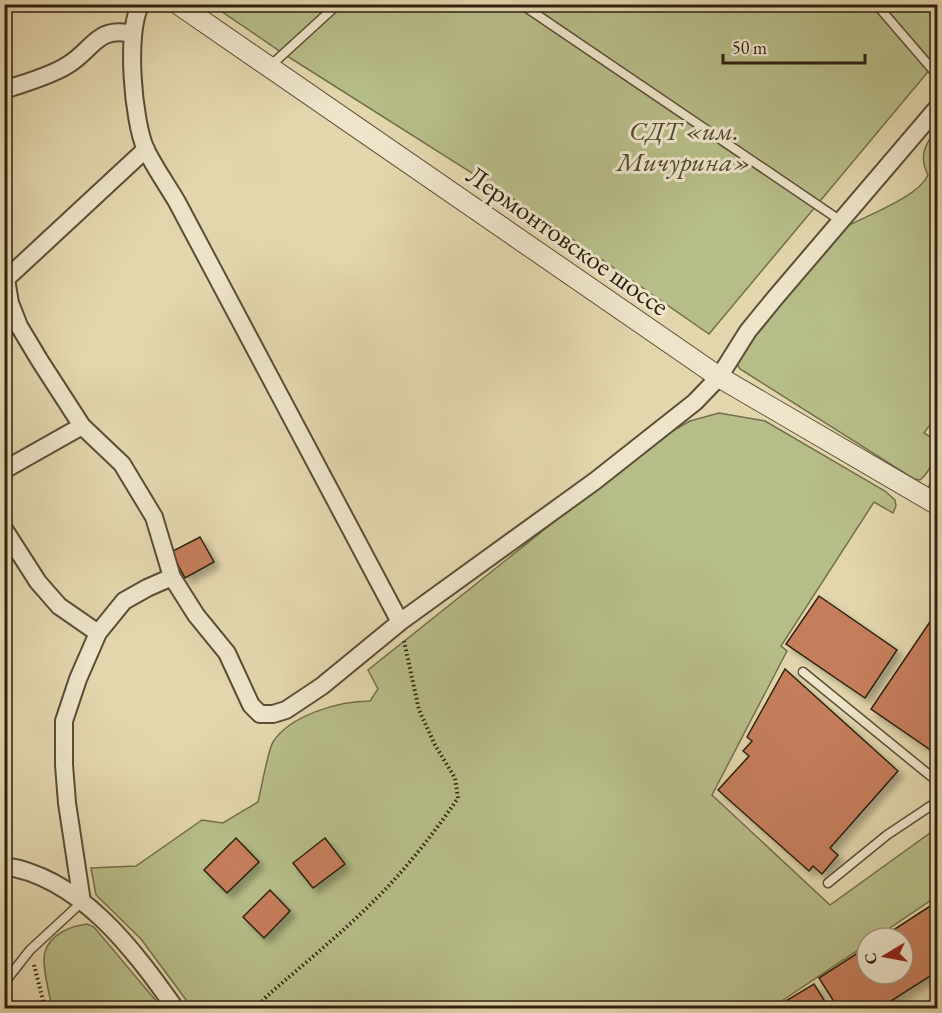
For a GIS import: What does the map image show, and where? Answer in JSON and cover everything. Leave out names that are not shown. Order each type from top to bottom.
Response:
[{"type":"street","points":[[141,4],[133,34],[133,73],[136,113],[146,149],[183,212],[400,622]]},
{"type":"street","name":"Лермонтовское шоссе","points":[[178,4],[719,377],[933,503]]},
{"type":"street","points":[[4,90],[66,66],[106,33],[120,31],[133,34]]},
{"type":"street","points":[[146,149],[5,279],[10,303],[19,326],[82,426],[122,464],[154,518],[172,577],[196,615],[227,652],[251,705],[260,714],[273,714],[286,710],[322,686],[400,622],[595,481],[695,402],[719,377],[748,331],[938,107]]},
{"type":"street","points":[[4,470],[82,426]]},
{"type":"street","points":[[4,529],[38,582],[59,606],[98,633]]},
{"type":"street","points":[[82,902],[67,803],[64,721],[78,679],[98,633],[124,601],[172,577]]},
{"type":"street","points":[[4,866],[38,874],[59,884],[82,902],[146,966],[175,1008]]},
{"type":"lane","points":[[269,67],[338,4]]},
{"type":"lane","points":[[521,4],[841,221]]},
{"type":"lane","points":[[876,4],[938,76]]},
{"type":"lane","points":[[933,503],[938,478]]},
{"type":"lane","points":[[803,672],[938,782]]},
{"type":"lane","points":[[828,883],[887,835],[938,801]]},
{"type":"lane","points":[[4,983],[30,950],[82,902]]},
{"type":"path","points":[[256,1008],[343,929],[400,872],[436,829],[458,798],[455,778],[435,745],[419,710],[400,622]]},
{"type":"path","points":[[30,950],[45,1008]]},
{"type":"green space","name":"СДТ «им. Мичурина»","points":[[212,5],[937,5],[937,61],[709,334],[532,211],[284,54]]},
{"type":"green space","points":[[937,130],[938,414],[924,433],[937,441],[937,446],[930,468],[920,480],[914,479],[740,369],[737,364],[739,351],[842,229],[890,206],[922,183],[928,175],[923,157],[924,151]]},
{"type":"green space","points":[[719,413],[765,421],[885,491],[895,500],[896,506],[893,513],[874,502],[781,646],[787,651],[712,795],[830,905],[937,828],[937,896],[893,926],[855,926],[855,952],[771,1008],[192,1008],[141,939],[96,895],[91,868],[136,866],[202,820],[223,823],[258,802],[271,746],[281,732],[303,717],[317,711],[370,701],[378,689],[368,670],[658,439],[690,421]]},
{"type":"green space","points":[[87,924],[94,927],[162,1008],[52,1008],[44,964],[45,952],[51,940],[62,932]]},
{"type":"building","points":[[200,537],[214,562],[185,578],[171,552]]},
{"type":"building","points":[[819,596],[897,650],[865,698],[786,644]]},
{"type":"building","points":[[938,610],[938,755],[871,709]]},
{"type":"building","points":[[785,669],[898,771],[830,848],[838,855],[822,874],[813,866],[809,871],[718,790],[749,756],[743,751],[752,741],[747,737]]},
{"type":"building","points":[[236,838],[259,862],[227,893],[204,870]]},
{"type":"building","points":[[325,838],[345,864],[313,888],[293,863]]},
{"type":"building","points":[[270,890],[290,911],[264,938],[243,917]]},
{"type":"building","points":[[938,901],[938,971],[915,986],[915,926],[899,926]]},
{"type":"building","points":[[855,955],[855,986],[914,986],[880,1008],[838,1008],[819,978]]},
{"type":"building","points":[[814,984],[829,1008],[774,1008]]}]
